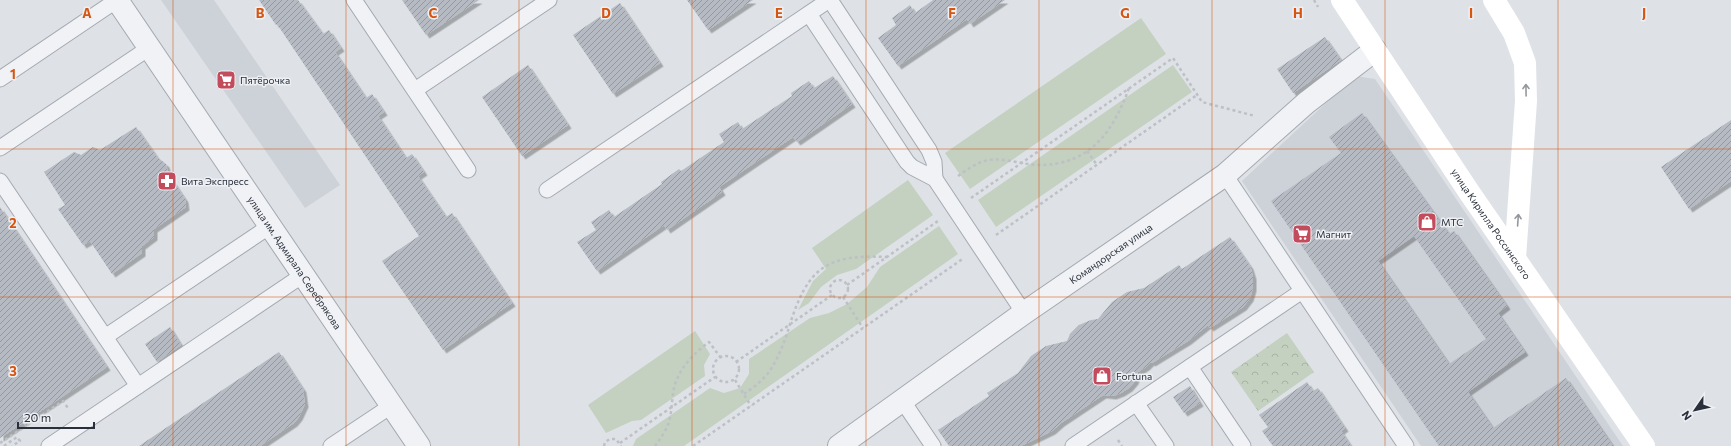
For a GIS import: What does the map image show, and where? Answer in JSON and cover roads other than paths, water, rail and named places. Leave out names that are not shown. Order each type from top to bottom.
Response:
[{"type":"main road","name":"улица Кирилла Россинского","points":[[1342,0],[1515,258],[1644,446]]},
{"type":"main road","points":[[1494,0],[1514,33],[1525,63],[1526,101],[1515,258]]},
{"type":"street","name":"улица им. Адмирала Серебрякова","points":[[117,0],[419,446]]},
{"type":"street","name":"Командорская улица","points":[[839,446],[1024,313],[1225,175],[1306,103],[1375,50]]},
{"type":"lane","points":[[0,79],[117,0]]},
{"type":"lane","points":[[354,0],[468,170]]},
{"type":"lane","points":[[415,90],[549,0]]},
{"type":"lane","points":[[821,4],[907,162],[917,171],[935,179]]},
{"type":"lane","points":[[821,4],[929,150],[934,162],[935,179],[1024,313]]},
{"type":"lane","points":[[547,190],[821,4]]},
{"type":"lane","points":[[0,148],[149,48]]},
{"type":"lane","points":[[1225,175],[1406,446]]},
{"type":"lane","points":[[0,181],[138,386]]},
{"type":"lane","points":[[105,337],[270,226]]},
{"type":"lane","points":[[49,446],[303,275]]},
{"type":"lane","points":[[1072,446],[1302,291]]},
{"type":"lane","points":[[1190,367],[1243,446]]},
{"type":"lane","points":[[902,400],[933,446]]},
{"type":"lane","points":[[1136,403],[1166,446]]},
{"type":"lane","points":[[331,446],[391,406]]},
{"type":"place","name":"Пятёрочка","points":[[226,80]]},
{"type":"place","name":"Вита Экспресс","points":[[167,181]]},
{"type":"place","name":"МТС","points":[[1427,222]]},
{"type":"place","name":"Магнит","points":[[1302,234]]},
{"type":"place","name":"Fortuna","points":[[1102,376]]}]
